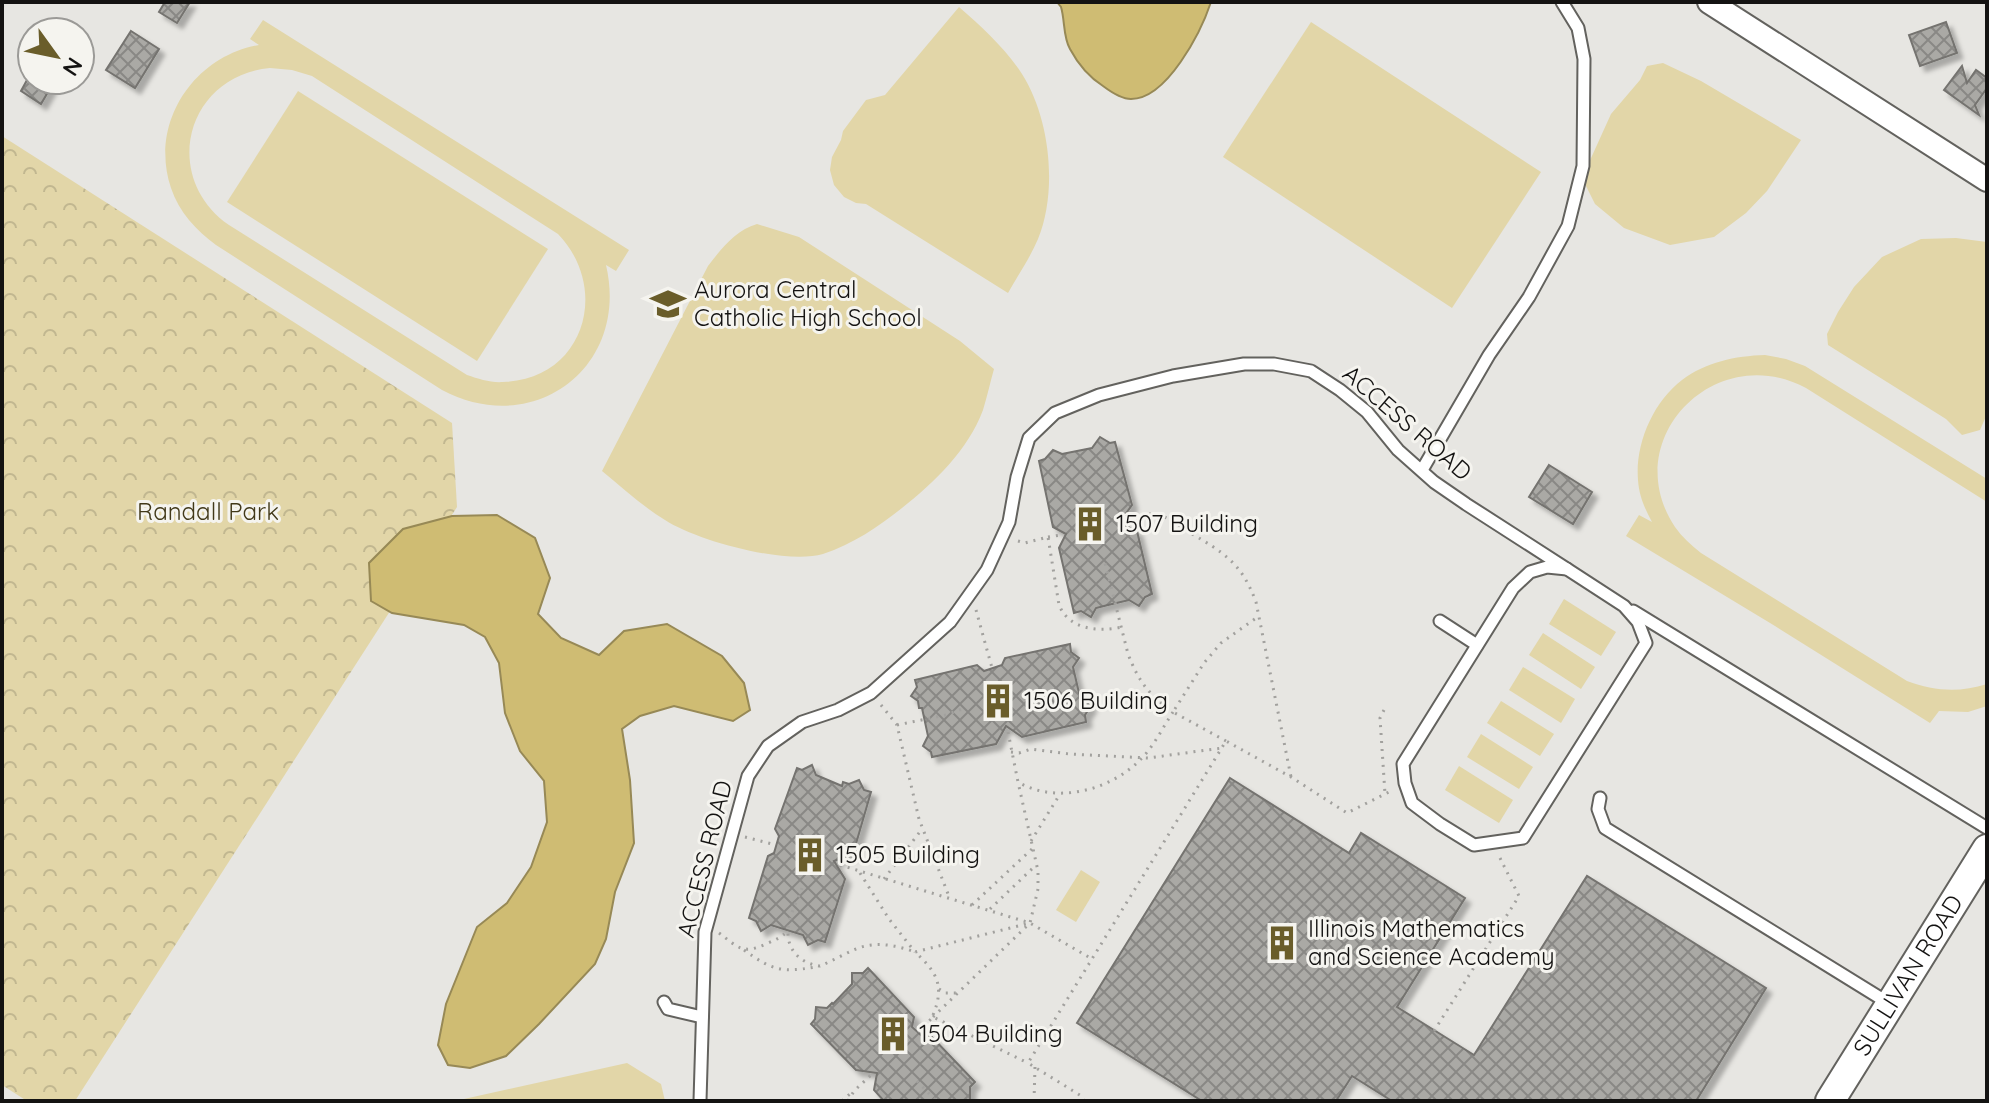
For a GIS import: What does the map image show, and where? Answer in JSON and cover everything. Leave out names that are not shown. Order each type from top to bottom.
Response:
[{"type":"street","points":[[1709,2],[1987,180]]},
{"type":"street","name":"SULLIVAN ROAD","points":[[1830,1101],[1987,849]]},
{"type":"lane","points":[[1422,470],[1489,355],[1529,297],[1568,226],[1583,166],[1584,59],[1578,28],[1562,2]]},
{"type":"lane","name":"ACCESS ROAD","points":[[700,1101],[705,932],[748,776],[768,746],[802,722],[838,710],[871,693],[950,622],[987,570],[1003,536],[1029,438],[1055,413],[1099,395],[1173,376],[1244,364],[1274,364],[1311,371],[1367,412],[1398,450],[1466,504],[1624,606],[1987,828]]},
{"type":"lane","points":[[1567,569],[1547,567],[1530,572],[1513,588],[1403,764],[1412,803],[1440,824],[1474,845],[1523,838],[1646,643],[1638,622],[1624,606]]},
{"type":"lane","points":[[1440,621],[1477,645]]},
{"type":"lane","points":[[1600,798],[1598,809],[1605,828],[1891,1004]]},
{"type":"lane","points":[[664,1002],[668,1009],[702,1017]]},
{"type":"path","points":[[1126,520],[1139,515],[1160,514],[1222,552],[1238,566],[1250,584],[1291,777]]},
{"type":"path","points":[[1003,536],[1025,543],[1061,535]]},
{"type":"path","points":[[1048,537],[1062,613],[1088,629],[1099,631],[1122,627]]},
{"type":"path","points":[[1105,563],[1128,654],[1139,679],[1151,695],[1173,712],[1291,777],[1347,813],[1405,783]]},
{"type":"path","points":[[972,593],[992,668]]},
{"type":"path","points":[[1018,782],[1060,794],[1091,789],[1120,776],[1143,758],[1204,663],[1221,643],[1259,616]]},
{"type":"path","points":[[871,693],[897,725],[922,829],[950,899]]},
{"type":"path","points":[[897,725],[965,708]]},
{"type":"path","points":[[1384,710],[1380,718],[1385,794]]},
{"type":"path","points":[[918,1032],[1030,923],[1038,889],[1036,865],[1008,732]]},
{"type":"path","points":[[1028,1063],[1226,741]]},
{"type":"path","points":[[1011,752],[1031,749],[1143,758],[1222,748]]},
{"type":"path","points":[[1031,841],[1060,794]]},
{"type":"path","points":[[884,879],[922,829]]},
{"type":"path","points":[[733,833],[776,845]]},
{"type":"path","points":[[1434,1031],[1519,896],[1493,844]]},
{"type":"path","points":[[972,905],[1033,848]]},
{"type":"path","points":[[840,865],[1030,923],[1092,959]]},
{"type":"path","points":[[989,910],[1036,865]]},
{"type":"path","points":[[857,870],[889,919],[934,971],[938,988],[933,1017]]},
{"type":"path","points":[[744,950],[783,937],[802,888]]},
{"type":"path","points":[[707,923],[769,966],[782,971],[820,966],[856,948],[871,945],[899,946],[915,952],[1030,923]]},
{"type":"path","points":[[788,930],[791,947],[797,956],[820,966]]},
{"type":"path","points":[[938,988],[945,993],[957,993]]},
{"type":"path","points":[[933,1017],[1028,1063],[1083,1097],[1084,1101]]},
{"type":"path","points":[[1034,1101],[1035,1067]]},
{"type":"path","points":[[842,1101],[871,1075]]},
{"type":"path","points":[[917,1081],[936,1101]]},
{"type":"path","points":[[848,1101],[854,1091]]},
{"type":"green space","points":[[959,7],[1001,47],[1022,74],[1032,92],[1045,133],[1049,177],[1044,220],[1035,246],[1008,293],[866,204],[844,197],[834,185],[830,170],[843,131],[866,100],[885,95]]},
{"type":"green space","points":[[263,20],[629,250],[616,271],[606,265],[610,302],[603,334],[589,362],[568,384],[541,399],[510,405],[476,403],[442,390],[216,245],[195,227],[183,213],[171,188],[166,164],[166,140],[172,117],[182,96],[215,63],[259,45],[250,39]],"holes":[[[270,68],[312,76],[558,234],[574,256],[583,280],[585,304],[581,328],[570,349],[553,366],[531,377],[503,382],[467,375],[229,225],[208,205],[194,181],[190,156],[192,132],[202,109],[218,89],[241,75]]]},
{"type":"green space","points":[[1311,22],[1541,172],[1452,308],[1223,157]]},
{"type":"green space","points":[[1663,63],[1701,81],[1801,140],[1767,191],[1746,213],[1714,237],[1670,245],[1624,228],[1595,204],[1582,178],[1611,114],[1640,80],[1647,66]]},
{"type":"green space","points":[[298,91],[548,249],[477,361],[227,202]]},
{"type":"green space","name":"Randall Park","points":[[2,136],[452,423],[457,507],[75,1101],[27,1101],[2,1085]]},
{"type":"green space","points":[[757,224],[799,237],[960,341],[994,369],[977,425],[949,464],[884,522],[834,550],[807,557],[765,554],[698,536],[657,515],[602,471],[708,266],[736,235]]},
{"type":"green space","points":[[1956,238],[1987,242],[1987,414],[1980,430],[1962,435],[1946,419],[1828,345],[1827,334],[1854,287],[1882,257],[1921,239]]},
{"type":"green space","points":[[1765,355],[1805,366],[1987,479],[1987,502],[1806,388],[1772,376],[1739,377],[1709,388],[1685,406],[1667,432],[1658,462],[1660,494],[1675,527],[1701,553],[1907,681],[1947,690],[1987,684],[1987,706],[1968,712],[1939,711],[1930,723],[1626,536],[1639,515],[1652,522],[1640,491],[1638,466],[1643,438],[1662,400],[1682,380],[1711,364]]},
{"type":"green space","points":[[1564,599],[1616,632],[1601,656],[1549,624]]},
{"type":"green space","points":[[1543,633],[1595,667],[1581,689],[1529,655]]},
{"type":"green space","points":[[1523,667],[1575,699],[1561,723],[1509,690]]},
{"type":"green space","points":[[1501,701],[1554,734],[1540,756],[1487,723]]},
{"type":"green space","points":[[1481,734],[1533,767],[1519,789],[1467,757]]},
{"type":"green space","points":[[1459,766],[1513,800],[1499,823],[1445,790]]},
{"type":"green space","points":[[1081,870],[1100,882],[1076,922],[1056,910]]},
{"type":"green space","points":[[627,1063],[661,1084],[665,1101],[455,1101]]},
{"type":"shaded area","points":[[1057,2],[1211,2],[1181,62],[1157,88],[1131,99],[1109,91],[1080,65],[1068,44],[1061,7]]},
{"type":"shaded area","points":[[497,515],[535,538],[550,578],[538,614],[561,638],[599,655],[624,631],[667,624],[722,656],[744,683],[750,710],[733,721],[674,706],[640,716],[622,729],[630,780],[634,843],[615,892],[606,939],[595,964],[506,1056],[470,1068],[448,1065],[438,1045],[446,1004],[477,927],[507,903],[531,867],[547,822],[544,781],[520,751],[505,713],[499,663],[485,637],[464,625],[392,613],[371,601],[369,563],[403,529],[452,516]]},
{"type":"building","points":[[165,2],[190,2],[177,23],[159,12]]},
{"type":"building","points":[[1946,22],[1957,53],[1920,66],[1909,35]]},
{"type":"building","points":[[131,31],[159,49],[135,88],[106,70]]},
{"type":"building","points":[[1962,66],[1967,83],[1976,70],[1987,78],[1987,88],[1975,105],[1979,115],[1944,90]]},
{"type":"building","points":[[29,96],[46,96],[41,104]]},
{"type":"building","name":"1507 Building","points":[[1100,437],[1110,443],[1115,442],[1132,505],[1119,523],[1137,531],[1152,594],[1145,597],[1139,606],[1129,600],[1096,608],[1091,617],[1081,611],[1074,613],[1059,548],[1066,534],[1053,527],[1039,461],[1053,450],[1062,454],[1092,448]]},
{"type":"building","points":[[1549,465],[1592,492],[1573,524],[1529,497]]},
{"type":"building","name":"1506 Building","points":[[1070,644],[1071,652],[1079,658],[1073,667],[1079,693],[1082,692],[1083,700],[1091,706],[1085,715],[1086,722],[1022,737],[1006,726],[996,744],[932,757],[923,746],[928,736],[922,708],[911,696],[917,687],[915,680],[977,665],[984,671],[1002,665],[1005,658]]},
{"type":"building","name":"1505 Building","points":[[812,765],[816,775],[842,786],[843,782],[849,784],[859,780],[864,790],[871,792],[853,854],[834,861],[845,879],[825,942],[818,940],[808,945],[803,935],[771,925],[761,931],[756,921],[749,918],[768,856],[774,853],[779,836],[775,829],[797,768],[802,770]]},
{"type":"building","name":"Illinois Mathematics and Science Academy","points":[[1230,778],[1349,853],[1361,833],[1465,898],[1397,1007],[1474,1055],[1587,876],[1766,988],[1696,1101],[1392,1101],[1352,1076],[1336,1101],[1202,1101],[1077,1023]]},
{"type":"building","name":"1504 Building","points":[[868,968],[914,1017],[912,1027],[922,1036],[931,1036],[975,1082],[970,1087],[970,1100],[884,1101],[874,1090],[877,1073],[856,1070],[811,1024],[815,1019],[816,1007],[827,1008],[833,1004],[852,984],[852,973],[863,973]]},
{"type":"place","name":"Aurora Central Catholic High School","points":[[668,304]]},
{"type":"place","name":"1507 Building","points":[[1090,524]]},
{"type":"place","name":"1506 Building","points":[[998,701]]},
{"type":"place","name":"1505 Building","points":[[810,855]]},
{"type":"place","name":"Illinois Mathematics and Science Academy","points":[[1282,943]]},
{"type":"place","name":"1504 Building","points":[[893,1034]]}]
